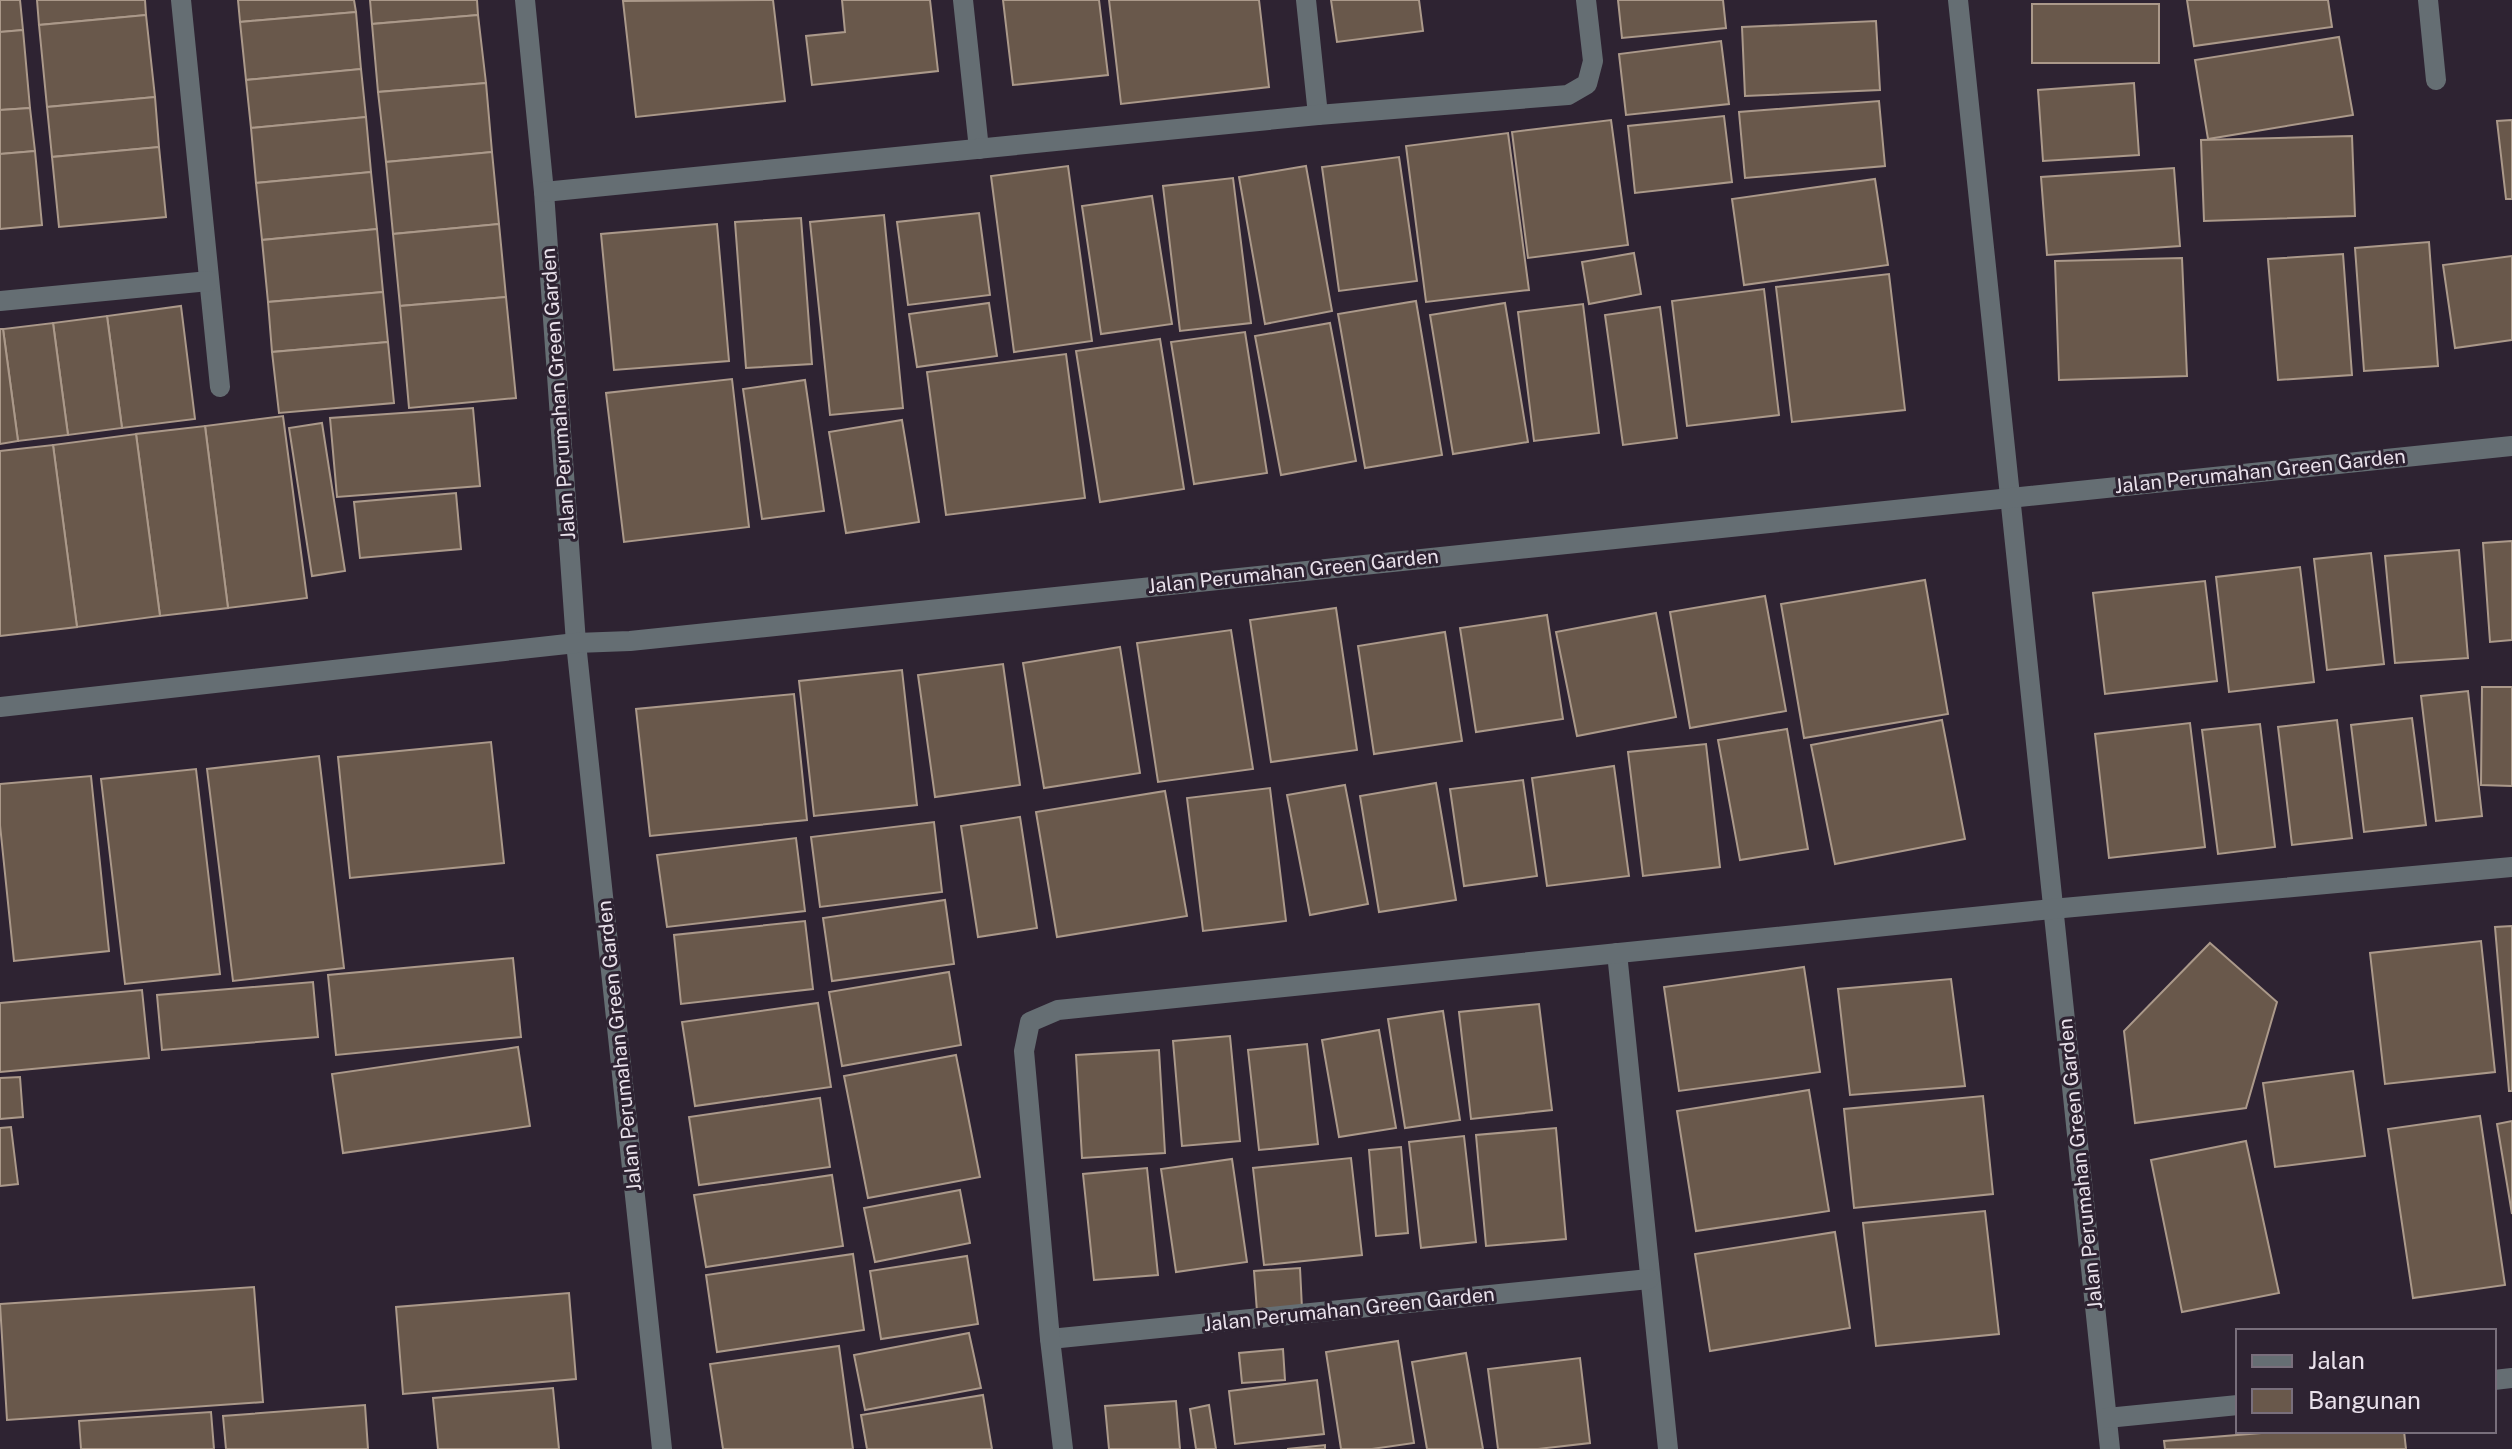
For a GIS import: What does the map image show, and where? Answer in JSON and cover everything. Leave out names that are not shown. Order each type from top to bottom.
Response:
[{"type":"street","points":[[181,0],[220,387]]},
{"type":"street","name":"Jalan Perumahan Green Garden","points":[[525,0],[544,192],[576,643],[662,1449]]},
{"type":"street","points":[[963,0],[979,149]]},
{"type":"street","points":[[1306,0],[1318,115]]},
{"type":"street","points":[[544,192],[1318,115],[1568,95],[1587,84],[1593,61],[1586,0]]},
{"type":"street","name":"Jalan Perumahan Green Garden","points":[[1958,0],[2110,1449]]},
{"type":"street","points":[[2428,0],[2436,80]]},
{"type":"street","points":[[0,301],[209,281]]},
{"type":"street","name":"Jalan Perumahan Green Garden","points":[[0,707],[576,643],[646,639],[2512,446]]},
{"type":"street","points":[[1063,1449],[1024,1051],[1030,1022],[1058,1010],[2052,909],[2512,867]]},
{"type":"street","points":[[1617,953],[1668,1449]]},
{"type":"street","name":"Jalan Perumahan Green Garden","points":[[1050,1339],[1649,1279]]},
{"type":"street","points":[[2107,1418],[2236,1405]]},
{"type":"building","points":[[0,0],[20,0],[23,30],[0,32]]},
{"type":"building","points":[[37,0],[145,0],[146,15],[39,25]]},
{"type":"building","points":[[238,0],[354,0],[356,12],[240,22]]},
{"type":"building","points":[[370,0],[477,0],[478,15],[372,24]]},
{"type":"building","points":[[773,0],[785,101],[636,117],[623,1]]},
{"type":"building","points":[[842,0],[930,0],[938,71],[812,85],[806,36],[845,32]]},
{"type":"building","points":[[1003,0],[1099,0],[1108,75],[1013,85]]},
{"type":"building","points":[[1109,0],[1259,0],[1269,87],[1121,104]]},
{"type":"building","points":[[1331,0],[1419,0],[1423,31],[1337,42]]},
{"type":"building","points":[[1618,0],[1723,0],[1726,28],[1622,38]]},
{"type":"building","points":[[2187,0],[2328,0],[2332,27],[2194,46]]},
{"type":"building","points":[[2032,4],[2159,4],[2159,63],[2032,63]]},
{"type":"building","points":[[356,12],[361,69],[246,80],[240,22]]},
{"type":"building","points":[[146,15],[155,97],[47,107],[39,25]]},
{"type":"building","points":[[478,15],[486,83],[378,92],[372,24]]},
{"type":"building","points":[[1876,21],[1880,90],[1745,96],[1742,27]]},
{"type":"building","points":[[23,30],[30,108],[0,110],[0,32]]},
{"type":"building","points":[[2339,37],[2353,115],[2208,139],[2195,60]]},
{"type":"building","points":[[1721,41],[1729,104],[1626,115],[1619,54]]},
{"type":"building","points":[[361,69],[366,117],[251,128],[246,80]]},
{"type":"building","points":[[486,83],[492,152],[386,162],[378,92]]},
{"type":"building","points":[[2134,83],[2139,155],[2043,161],[2038,90]]},
{"type":"building","points":[[155,97],[159,147],[52,157],[47,107]]},
{"type":"building","points":[[1879,101],[1885,166],[1745,178],[1739,112]]},
{"type":"building","points":[[30,108],[35,151],[0,154],[0,110]]},
{"type":"building","points":[[1724,116],[1732,182],[1635,193],[1628,126]]},
{"type":"building","points":[[366,117],[371,172],[256,183],[251,128]]},
{"type":"building","points":[[1611,120],[1628,245],[1528,258],[1512,132]]},
{"type":"building","points":[[2512,120],[2512,199],[2506,199],[2497,121]]},
{"type":"building","points":[[1508,133],[1529,290],[1426,302],[1406,146]]},
{"type":"building","points":[[2352,136],[2355,216],[2204,221],[2201,140]]},
{"type":"building","points":[[159,147],[166,217],[59,227],[52,157]]},
{"type":"building","points":[[35,151],[42,225],[0,229],[0,154]]},
{"type":"building","points":[[492,152],[499,224],[393,234],[386,162]]},
{"type":"building","points":[[1399,157],[1417,281],[1339,291],[1322,167]]},
{"type":"building","points":[[1068,166],[1092,341],[1014,352],[991,176]]},
{"type":"building","points":[[1306,166],[1332,311],[1265,324],[1239,177]]},
{"type":"building","points":[[2174,168],[2180,246],[2047,255],[2041,177]]},
{"type":"building","points":[[371,172],[377,229],[262,240],[256,183]]},
{"type":"building","points":[[1233,178],[1251,323],[1180,331],[1163,186]]},
{"type":"building","points":[[1875,179],[1888,265],[1744,285],[1732,199]]},
{"type":"building","points":[[1152,196],[1172,324],[1101,334],[1082,206]]},
{"type":"building","points":[[979,213],[990,295],[908,305],[897,222]]},
{"type":"building","points":[[884,215],[903,408],[830,415],[810,222]]},
{"type":"building","points":[[801,218],[812,364],[746,368],[735,222]]},
{"type":"building","points":[[499,224],[506,297],[400,306],[393,234]]},
{"type":"building","points":[[717,224],[729,361],[614,370],[601,234]]},
{"type":"building","points":[[377,229],[383,292],[268,302],[262,240]]},
{"type":"building","points":[[2429,242],[2438,366],[2364,371],[2355,248]]},
{"type":"building","points":[[1634,253],[1641,294],[1589,304],[1582,262]]},
{"type":"building","points":[[2343,254],[2352,375],[2278,380],[2268,259]]},
{"type":"building","points":[[2512,256],[2512,340],[2455,348],[2443,265]]},
{"type":"building","points":[[2182,258],[2187,376],[2059,380],[2055,261]]},
{"type":"building","points":[[1889,274],[1905,410],[1792,422],[1776,287]]},
{"type":"building","points":[[1764,289],[1779,415],[1687,426],[1672,301]]},
{"type":"building","points":[[383,292],[388,342],[272,352],[268,302]]},
{"type":"building","points":[[506,297],[516,398],[409,408],[400,306]]},
{"type":"building","points":[[1416,301],[1442,455],[1365,468],[1338,314]]},
{"type":"building","points":[[989,303],[997,356],[917,367],[909,314]]},
{"type":"building","points":[[1505,303],[1528,442],[1453,454],[1430,315]]},
{"type":"building","points":[[1583,304],[1599,433],[1534,441],[1518,312]]},
{"type":"building","points":[[181,306],[195,419],[122,428],[107,316]]},
{"type":"building","points":[[1660,307],[1677,438],[1623,445],[1605,315]]},
{"type":"building","points":[[107,316],[122,428],[68,435],[53,323]]},
{"type":"building","points":[[53,323],[68,435],[18,441],[3,329]]},
{"type":"building","points":[[1330,323],[1356,461],[1281,475],[1255,336]]},
{"type":"building","points":[[0,329],[3,329],[18,441],[0,444]]},
{"type":"building","points":[[1245,332],[1267,473],[1194,484],[1171,342]]},
{"type":"building","points":[[1160,339],[1184,489],[1100,502],[1076,351]]},
{"type":"building","points":[[388,342],[394,403],[279,413],[272,352]]},
{"type":"building","points":[[1066,354],[1085,498],[946,515],[927,372]]},
{"type":"building","points":[[732,379],[749,527],[624,542],[606,393]]},
{"type":"building","points":[[805,380],[824,511],[762,519],[743,389]]},
{"type":"building","points":[[473,408],[480,486],[337,497],[330,418]]},
{"type":"building","points":[[283,416],[307,598],[228,608],[205,426]]},
{"type":"building","points":[[902,420],[919,522],[846,533],[829,432]]},
{"type":"building","points":[[322,423],[345,571],[312,576],[289,428]]},
{"type":"building","points":[[205,426],[228,608],[160,616],[136,434]]},
{"type":"building","points":[[136,434],[160,616],[77,627],[53,445]]},
{"type":"building","points":[[53,445],[77,627],[0,636],[0,451]]},
{"type":"building","points":[[456,493],[461,549],[360,558],[354,502]]},
{"type":"building","points":[[2512,541],[2512,640],[2490,642],[2483,543]]},
{"type":"building","points":[[2459,550],[2468,658],[2395,663],[2385,556]]},
{"type":"building","points":[[2371,553],[2384,664],[2327,670],[2314,559]]},
{"type":"building","points":[[2300,567],[2314,682],[2229,692],[2216,577]]},
{"type":"building","points":[[1925,580],[1948,714],[1804,738],[1781,604]]},
{"type":"building","points":[[2205,581],[2217,681],[2105,694],[2093,593]]},
{"type":"building","points":[[1765,596],[1786,711],[1690,728],[1670,612]]},
{"type":"building","points":[[1336,608],[1357,750],[1271,762],[1250,620]]},
{"type":"building","points":[[1656,613],[1676,717],[1577,736],[1556,632]]},
{"type":"building","points":[[1547,615],[1563,719],[1476,732],[1460,628]]},
{"type":"building","points":[[1231,630],[1253,769],[1158,782],[1137,643]]},
{"type":"building","points":[[1445,632],[1462,741],[1374,754],[1358,646]]},
{"type":"building","points":[[1120,647],[1140,773],[1044,788],[1023,663]]},
{"type":"building","points":[[1003,664],[1020,785],[935,797],[918,675]]},
{"type":"building","points":[[902,670],[917,805],[814,816],[799,681]]},
{"type":"building","points":[[2482,687],[2512,687],[2512,786],[2481,785]]},
{"type":"building","points":[[2468,691],[2482,816],[2436,821],[2421,696]]},
{"type":"building","points":[[794,694],[807,820],[650,836],[636,709]]},
{"type":"building","points":[[2412,718],[2426,825],[2364,832],[2351,725]]},
{"type":"building","points":[[1942,720],[1965,839],[1835,864],[1811,745]]},
{"type":"building","points":[[2337,720],[2352,838],[2292,845],[2278,727]]},
{"type":"building","points":[[2190,723],[2205,847],[2109,858],[2095,734]]},
{"type":"building","points":[[2260,724],[2275,847],[2218,854],[2202,730]]},
{"type":"building","points":[[1787,729],[1808,849],[1740,860],[1718,740]]},
{"type":"building","points":[[491,742],[504,863],[350,878],[338,757]]},
{"type":"building","points":[[1706,744],[1720,867],[1643,876],[1628,752]]},
{"type":"building","points":[[319,756],[344,968],[233,981],[207,769]]},
{"type":"building","points":[[1614,766],[1629,876],[1547,886],[1532,778]]},
{"type":"building","points":[[196,769],[220,974],[125,984],[101,779]]},
{"type":"building","points":[[91,776],[109,951],[14,961],[0,825],[0,784]]},
{"type":"building","points":[[1523,780],[1537,876],[1464,886],[1450,789]]},
{"type":"building","points":[[1436,783],[1456,900],[1379,912],[1360,796]]},
{"type":"building","points":[[1345,785],[1368,904],[1310,915],[1287,795]]},
{"type":"building","points":[[1270,788],[1286,921],[1203,931],[1187,798]]},
{"type":"building","points":[[1165,791],[1187,916],[1057,937],[1036,812]]},
{"type":"building","points":[[1020,817],[1037,928],[978,937],[961,826]]},
{"type":"building","points":[[934,822],[942,892],[820,907],[811,837]]},
{"type":"building","points":[[796,838],[805,911],[667,927],[657,855]]},
{"type":"building","points":[[945,900],[954,964],[832,981],[823,918]]},
{"type":"building","points":[[805,921],[813,989],[681,1004],[674,935]]},
{"type":"building","points":[[2512,926],[2512,1091],[2509,1091],[2495,927]]},
{"type":"building","points":[[2481,941],[2495,1072],[2385,1084],[2370,953]]},
{"type":"building","points":[[2210,943],[2277,1002],[2246,1108],[2135,1123],[2124,1031]]},
{"type":"building","points":[[513,958],[521,1037],[336,1055],[328,975]]},
{"type":"building","points":[[1804,967],[1820,1072],[1679,1091],[1664,987]]},
{"type":"building","points":[[949,972],[961,1045],[842,1066],[829,992]]},
{"type":"building","points":[[1951,979],[1965,1086],[1850,1095],[1838,989]]},
{"type":"building","points":[[313,982],[318,1037],[162,1050],[157,995]]},
{"type":"building","points":[[142,990],[149,1058],[0,1072],[0,1003]]},
{"type":"building","points":[[818,1003],[831,1087],[695,1106],[682,1022]]},
{"type":"building","points":[[1539,1004],[1552,1110],[1471,1119],[1459,1012]]},
{"type":"building","points":[[1443,1011],[1460,1120],[1405,1128],[1388,1019]]},
{"type":"building","points":[[1379,1030],[1396,1128],[1339,1137],[1322,1040]]},
{"type":"building","points":[[1230,1036],[1240,1141],[1182,1146],[1173,1041]]},
{"type":"building","points":[[1307,1044],[1318,1144],[1259,1150],[1248,1050]]},
{"type":"building","points":[[518,1047],[530,1126],[343,1153],[332,1074]]},
{"type":"building","points":[[1159,1050],[1165,1153],[1082,1158],[1076,1055]]},
{"type":"building","points":[[956,1055],[980,1177],[868,1198],[844,1076]]},
{"type":"building","points":[[2353,1071],[2365,1156],[2275,1167],[2263,1083]]},
{"type":"building","points":[[20,1077],[23,1117],[0,1119],[0,1078]]},
{"type":"building","points":[[1809,1090],[1829,1211],[1696,1231],[1677,1111]]},
{"type":"building","points":[[1983,1096],[1993,1194],[1854,1208],[1844,1109]]},
{"type":"building","points":[[820,1098],[830,1167],[699,1185],[689,1117]]},
{"type":"building","points":[[2480,1116],[2505,1285],[2413,1298],[2388,1129]]},
{"type":"building","points":[[2512,1121],[2512,1214],[2497,1124]]},
{"type":"building","points":[[11,1127],[18,1184],[0,1186],[0,1128]]},
{"type":"building","points":[[1556,1128],[1566,1239],[1486,1246],[1476,1135]]},
{"type":"building","points":[[1464,1136],[1476,1242],[1421,1248],[1409,1142]]},
{"type":"building","points":[[2246,1141],[2279,1293],[2182,1312],[2151,1160]]},
{"type":"building","points":[[1401,1147],[1408,1233],[1376,1236],[1369,1150]]},
{"type":"building","points":[[1351,1158],[1362,1255],[1264,1265],[1253,1168]]},
{"type":"building","points":[[1232,1159],[1247,1262],[1176,1272],[1161,1169]]},
{"type":"building","points":[[1147,1168],[1158,1275],[1094,1280],[1083,1174]]},
{"type":"building","points":[[832,1175],[843,1246],[706,1267],[694,1195]]},
{"type":"building","points":[[960,1190],[970,1243],[875,1262],[864,1208]]},
{"type":"building","points":[[1985,1211],[1999,1334],[1876,1346],[1863,1223]]},
{"type":"building","points":[[1835,1232],[1850,1328],[1710,1351],[1695,1254]]},
{"type":"building","points":[[853,1254],[864,1330],[717,1352],[706,1275]]},
{"type":"building","points":[[967,1256],[978,1324],[881,1339],[870,1271]]},
{"type":"building","points":[[1300,1268],[1302,1308],[1257,1312],[1254,1271]]},
{"type":"building","points":[[254,1287],[263,1402],[7,1420],[0,1304]]},
{"type":"building","points":[[569,1293],[576,1379],[403,1394],[396,1307]]},
{"type":"building","points":[[969,1333],[981,1388],[865,1410],[854,1355]]},
{"type":"building","points":[[1398,1341],[1414,1443],[1372,1449],[1341,1449],[1326,1352]]},
{"type":"building","points":[[839,1346],[853,1449],[723,1449],[710,1364]]},
{"type":"building","points":[[1283,1349],[1285,1380],[1242,1383],[1239,1353]]},
{"type":"building","points":[[1466,1353],[1483,1449],[1427,1449],[1412,1362]]},
{"type":"building","points":[[1580,1358],[1590,1443],[1538,1449],[1498,1449],[1488,1369]]},
{"type":"building","points":[[1317,1380],[1324,1434],[1235,1444],[1229,1391]]},
{"type":"building","points":[[553,1388],[559,1449],[438,1449],[433,1398]]},
{"type":"building","points":[[983,1395],[992,1449],[867,1449],[861,1415]]},
{"type":"building","points":[[1176,1401],[1180,1449],[1109,1449],[1105,1406]]},
{"type":"building","points":[[365,1405],[368,1449],[226,1449],[223,1416]]},
{"type":"building","points":[[1209,1405],[1216,1449],[1196,1449],[1190,1409]]},
{"type":"building","points":[[211,1412],[214,1449],[81,1449],[79,1421]]},
{"type":"building","points":[[2262,1433],[2404,1433],[2406,1449],[2165,1449],[2164,1441]]},
{"type":"building","points":[[1325,1445],[1325,1449],[1287,1449]]}]
